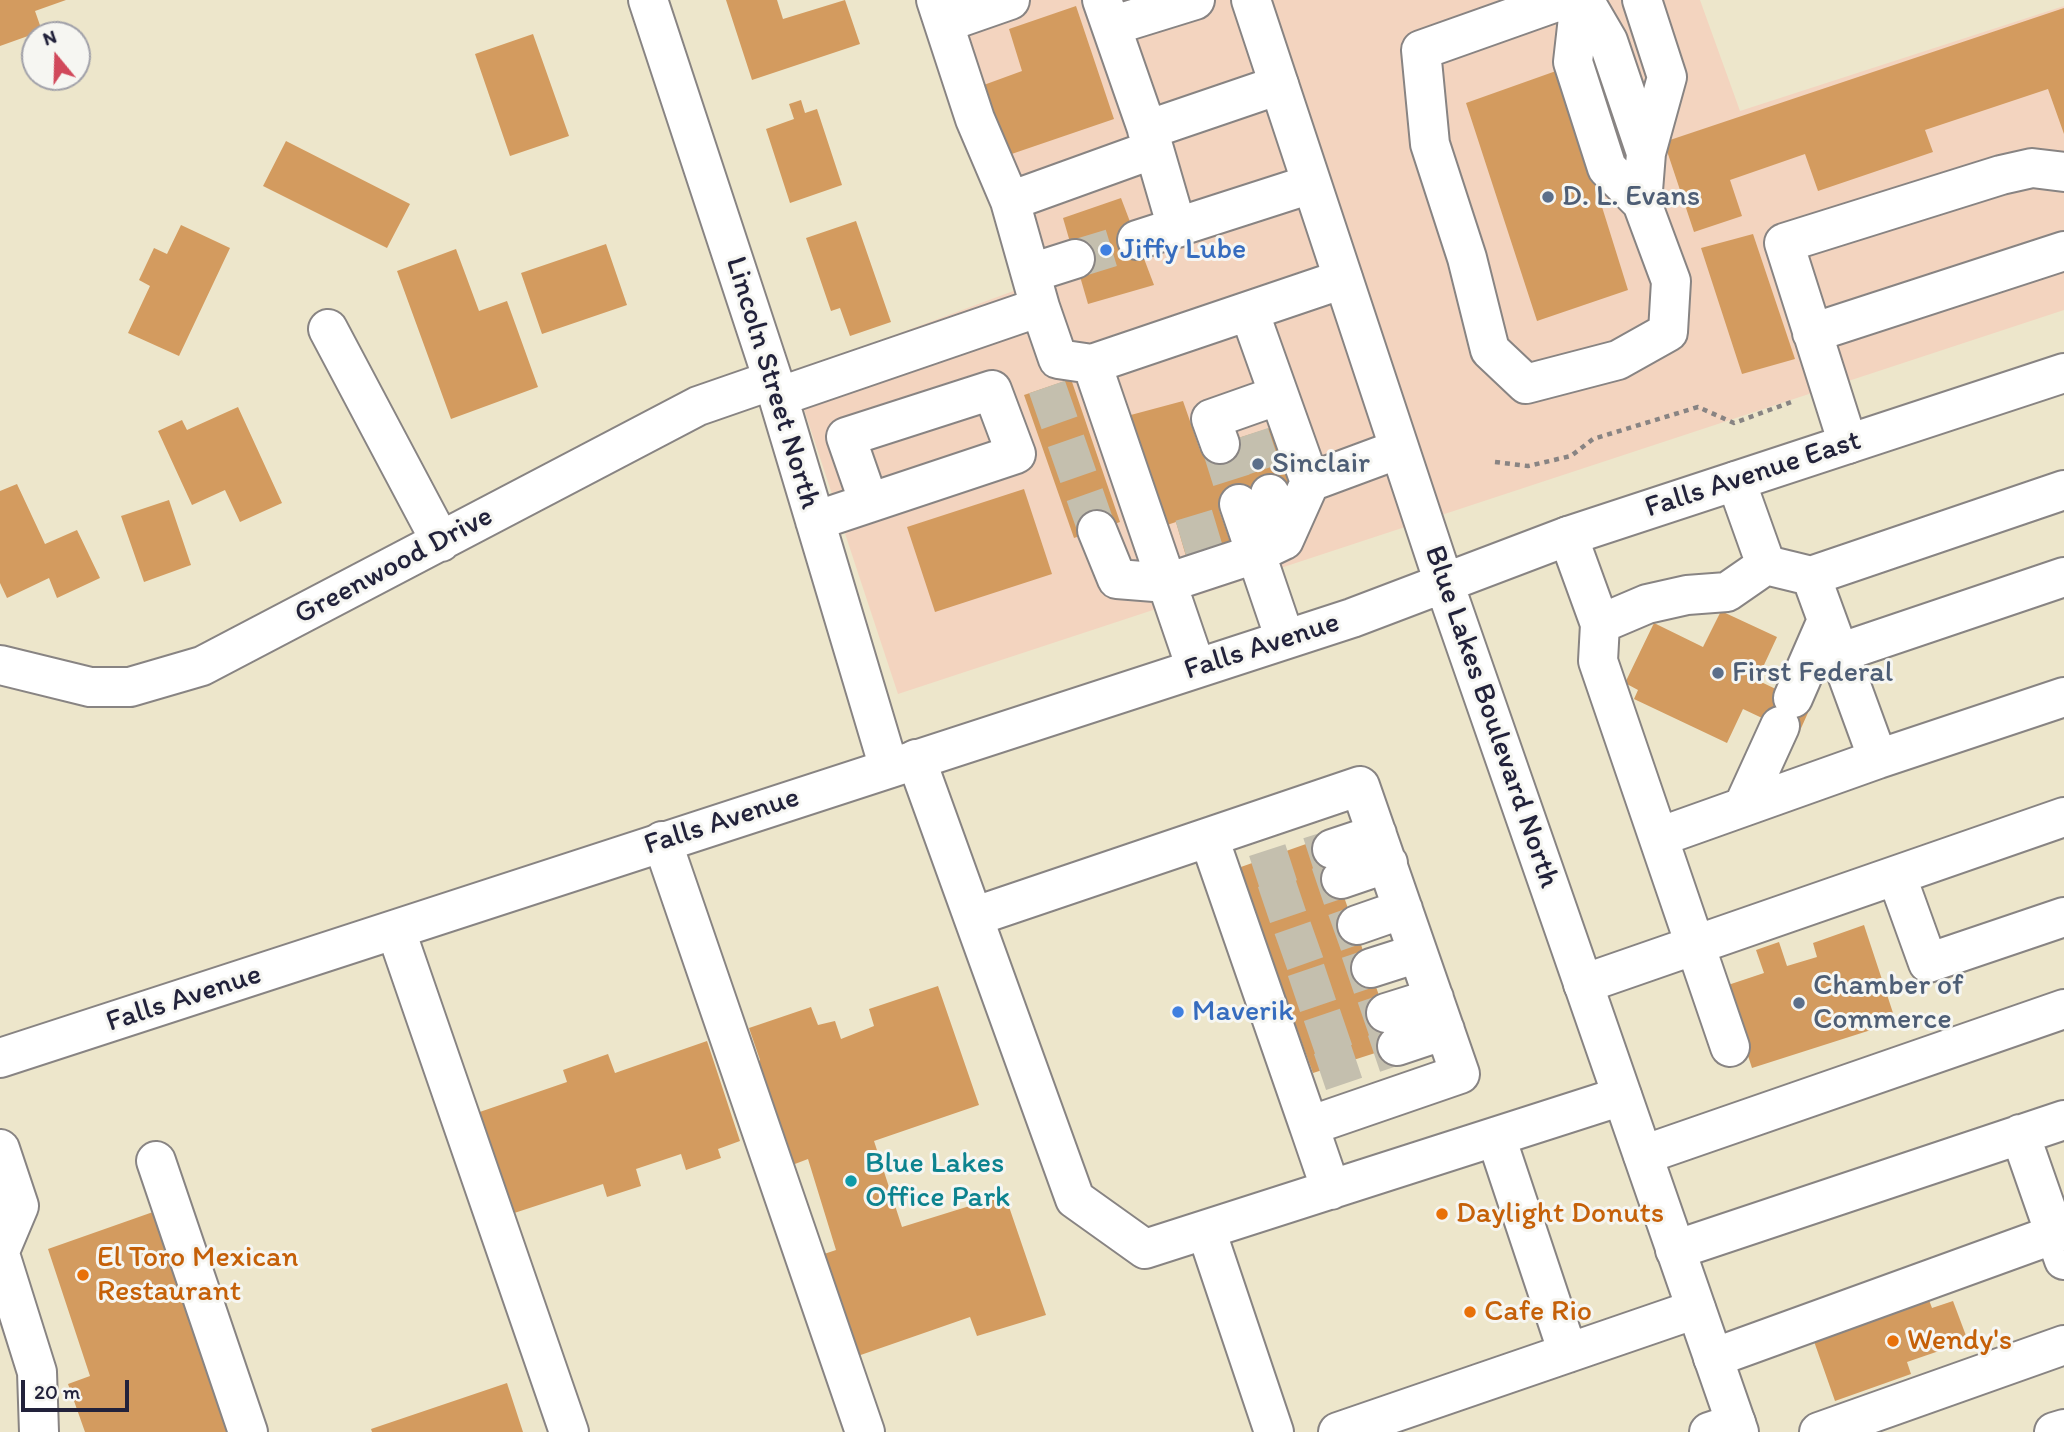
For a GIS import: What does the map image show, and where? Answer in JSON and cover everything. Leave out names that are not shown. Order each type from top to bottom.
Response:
[{"type":"main road","name":"Lincoln Street North","points":[[648,0],[775,388],[815,521],[902,764],[973,917],[1075,1199],[1145,1249],[1206,1230]]},
{"type":"main road","points":[[1010,0],[940,11],[975,119],[1010,201],[1035,290],[1066,370],[1167,557],[1196,668]]},
{"type":"main road","points":[[1177,228],[1151,139],[1107,13],[1195,0]]},
{"type":"main road","points":[[1562,0],[1421,50],[1430,144],[1467,258],[1490,350],[1526,384],[1618,360],[1668,332],[1671,281],[1642,203],[1607,168],[1573,62],[1582,0]]},
{"type":"main road","points":[[1582,0],[1608,41],[1646,153]]},
{"type":"main road","points":[[1642,0],[1667,76],[1646,153],[1642,203]]},
{"type":"main road","name":"Blue Lakes Boulevard North","points":[[1254,1],[1311,184],[1444,583],[1713,1357],[1728,1429]]},
{"type":"main road","points":[[1010,201],[1279,85]]},
{"type":"main road","points":[[1848,443],[1784,243],[2001,175],[2032,168],[2064,172]]},
{"type":"main road","points":[[1137,240],[1311,184]]},
{"type":"main road","points":[[1812,333],[2064,251]]},
{"type":"main road","name":"Greenwood Drive","points":[[0,665],[90,687],[130,687],[202,666],[698,405],[775,388],[1035,290],[1075,259]]},
{"type":"main road","points":[[1066,370],[1343,279]]},
{"type":"main road","points":[[1249,311],[1310,482]]},
{"type":"main road","points":[[328,329],[441,542]]},
{"type":"main road","name":"Falls Avenue East","points":[[1444,583],[1568,536],[2064,373]]},
{"type":"main road","points":[[1237,429],[1279,395]]},
{"type":"main road","points":[[1097,530],[1117,579],[1253,523],[1310,482],[1399,449]]},
{"type":"main road","points":[[1736,481],[1766,565]]},
{"type":"main road","points":[[1600,624],[1647,604],[1687,595],[1727,592],[1766,565],[1811,576],[2064,491]]},
{"type":"main road","points":[[815,521],[869,503]]},
{"type":"main road","points":[[1253,523],[1285,639]]},
{"type":"main road","points":[[1568,536],[1600,624],[1598,661],[1730,1047]]},
{"type":"main road","points":[[1811,576],[1878,759]]},
{"type":"main road","points":[[1743,807],[1786,712],[1833,637],[2064,577]]},
{"type":"main road","name":"Falls Avenue","points":[[0,1058],[1285,639],[1444,583]]},
{"type":"main road","points":[[1659,836],[2064,697]]},
{"type":"main road","points":[[973,917],[1360,786],[1460,1074],[1309,1126]]},
{"type":"main road","points":[[1583,984],[2064,817]]},
{"type":"main road","points":[[1209,838],[1245,894],[1301,1060],[1309,1126],[1331,1190]]},
{"type":"main road","points":[[662,841],[865,1432]]},
{"type":"main road","points":[[1336,864],[1382,848]]},
{"type":"main road","points":[[1897,877],[1928,963],[2064,917]]},
{"type":"main road","points":[[1357,925],[1404,909]]},
{"type":"main road","points":[[396,931],[569,1432]]},
{"type":"main road","points":[[1371,968],[1418,953]]},
{"type":"main road","points":[[1643,1155],[2064,1009]]},
{"type":"main road","points":[[1392,1030],[1439,1014]]},
{"type":"main road","points":[[1274,1432],[1206,1230],[1622,1096]]},
{"type":"main road","points":[[1675,1250],[2064,1120]]},
{"type":"main road","points":[[1713,1357],[2059,1247],[2020,1134]]},
{"type":"main road","points":[[1496,1137],[1569,1353]]},
{"type":"main road","points":[[0,1149],[10,1210],[0,1252],[37,1372],[39,1432]]},
{"type":"main road","points":[[156,1161],[247,1432]]},
{"type":"main road","points":[[1338,1432],[1696,1309]]},
{"type":"main road","points":[[1819,1432],[2064,1345]]},
{"type":"main road","points":[[2054,1432],[2064,1429]]},
{"type":"path","points":[[1495,462],[1528,466],[1571,456],[1593,439],[1698,407],[1734,423],[1794,401]]},
{"type":"shaded area","points":[[929,0],[1700,0],[1740,111],[2064,6],[2064,310],[898,694],[792,373],[1027,286]]},
{"type":"building","points":[[0,0],[66,0],[35,11],[38,21],[21,21],[21,38],[0,46]]},
{"type":"building","points":[[726,0],[777,0],[783,19],[845,0],[860,44],[752,80]]},
{"type":"building","points":[[1076,6],[1114,119],[994,160],[970,90],[1022,71],[1009,29]]},
{"type":"building","points":[[2064,8],[2064,134],[2048,89],[1925,130],[1933,152],[1818,191],[1805,154],[1730,180],[1742,216],[1694,232],[1664,142]]},
{"type":"building","points":[[533,34],[569,136],[510,156],[475,54]]},
{"type":"building","points":[[1633,55],[1650,103],[1577,127],[1628,290],[1537,321],[1466,103],[1556,71],[1560,80]]},
{"type":"building","points":[[801,100],[805,113],[817,109],[842,185],[790,203],[766,129],[794,119],[789,104]]},
{"type":"building","points":[[286,141],[410,204],[387,248],[263,186]]},
{"type":"building","points":[[1121,198],[1154,285],[1088,304],[1063,218]]},
{"type":"building","points":[[856,221],[891,322],[850,336],[840,308],[831,311],[806,238]]},
{"type":"building","points":[[181,225],[230,248],[179,356],[128,333],[150,286],[139,280],[154,248],[167,254]]},
{"type":"building","points":[[1753,234],[1795,359],[1742,374],[1701,248]]},
{"type":"building","points":[[606,244],[627,305],[542,334],[521,273]]},
{"type":"building","points":[[456,249],[479,311],[507,301],[538,387],[451,419],[397,271]]},
{"type":"building","points":[[1071,379],[1120,522],[1074,538],[1024,395]]},
{"type":"building","points":[[1183,401],[1200,450],[1286,423],[1305,481],[1219,510],[1233,550],[1188,563],[1176,522],[1161,527],[1127,416]]},
{"type":"building","points":[[238,407],[282,503],[240,522],[225,490],[192,505],[158,431],[182,420],[187,430]]},
{"type":"building","points":[[17,484],[45,544],[77,530],[100,578],[57,598],[49,578],[7,598],[0,583],[0,491]]},
{"type":"building","points":[[1024,489],[1052,574],[935,612],[907,527]]},
{"type":"building","points":[[169,500],[191,565],[144,582],[121,516]]},
{"type":"building","points":[[1721,611],[1777,637],[1757,680],[1811,706],[1798,735],[1743,709],[1727,743],[1634,699],[1638,690],[1625,683],[1654,623],[1703,647]]},
{"type":"building","points":[[1323,838],[1397,1046],[1313,1073],[1238,868]]},
{"type":"building","points":[[1864,925],[1896,1022],[1752,1068],[1725,986],[1764,973],[1756,950],[1779,942],[1787,966],[1817,957],[1813,943]]},
{"type":"building","name":"Blue Lakes Office Park","points":[[938,986],[979,1105],[874,1141],[902,1227],[1005,1195],[1046,1315],[977,1336],[970,1317],[852,1358],[818,1256],[836,1250],[808,1159],[787,1167],[756,1065],[760,1060],[749,1028],[811,1007],[818,1025],[835,1021],[841,1039],[874,1026],[869,1009]]},
{"type":"building","points":[[707,1041],[740,1141],[718,1149],[721,1158],[686,1170],[681,1154],[636,1169],[641,1186],[607,1197],[603,1184],[502,1217],[468,1116],[567,1082],[563,1070],[608,1054],[615,1073]]},
{"type":"building","points":[[153,1212],[230,1432],[85,1432],[68,1384],[90,1376],[48,1249]]},
{"type":"building","points":[[1929,1300],[1932,1308],[1953,1301],[1968,1341],[1907,1362],[1911,1374],[1835,1401],[1810,1330],[1885,1315]]},
{"type":"building","points":[[507,1383],[523,1432],[372,1432],[371,1429]]},
{"type":"tunnel","points":[[1075,259],[1137,240]]},
{"type":"tunnel","points":[[1047,387],[1097,530]]},
{"type":"tunnel","points":[[1250,434],[1270,494]]},
{"type":"tunnel","points":[[1220,444],[1239,504]]},
{"type":"tunnel","points":[[1181,539],[1224,526]]},
{"type":"tunnel","points":[[1255,874],[1332,849]]},
{"type":"tunnel","points":[[1264,905],[1341,879]]},
{"type":"tunnel","points":[[1281,952],[1357,925]]},
{"type":"tunnel","points":[[1294,994],[1371,968]]},
{"type":"tunnel","points":[[1310,1039],[1386,1013]]},
{"type":"tunnel","points":[[1320,1072],[1397,1046]]},
{"type":"place","name":"D. L. Evans","points":[[1548,197]]},
{"type":"place","name":"Jiffy Lube","points":[[1106,250]]},
{"type":"place","name":"Sinclair","points":[[1258,464]]},
{"type":"place","name":"First Federal","points":[[1718,673]]},
{"type":"place","name":"Chamber of Commerce","points":[[1799,1003]]},
{"type":"place","name":"Maverik","points":[[1178,1012]]},
{"type":"place","name":"Blue Lakes Office Park","points":[[851,1181]]},
{"type":"place","name":"Daylight Donuts","points":[[1442,1214]]},
{"type":"place","name":"El Toro Mexican Restaurant","points":[[83,1275]]},
{"type":"place","name":"Cafe Rio","points":[[1470,1312]]},
{"type":"place","name":"Wendy's","points":[[1893,1341]]}]
